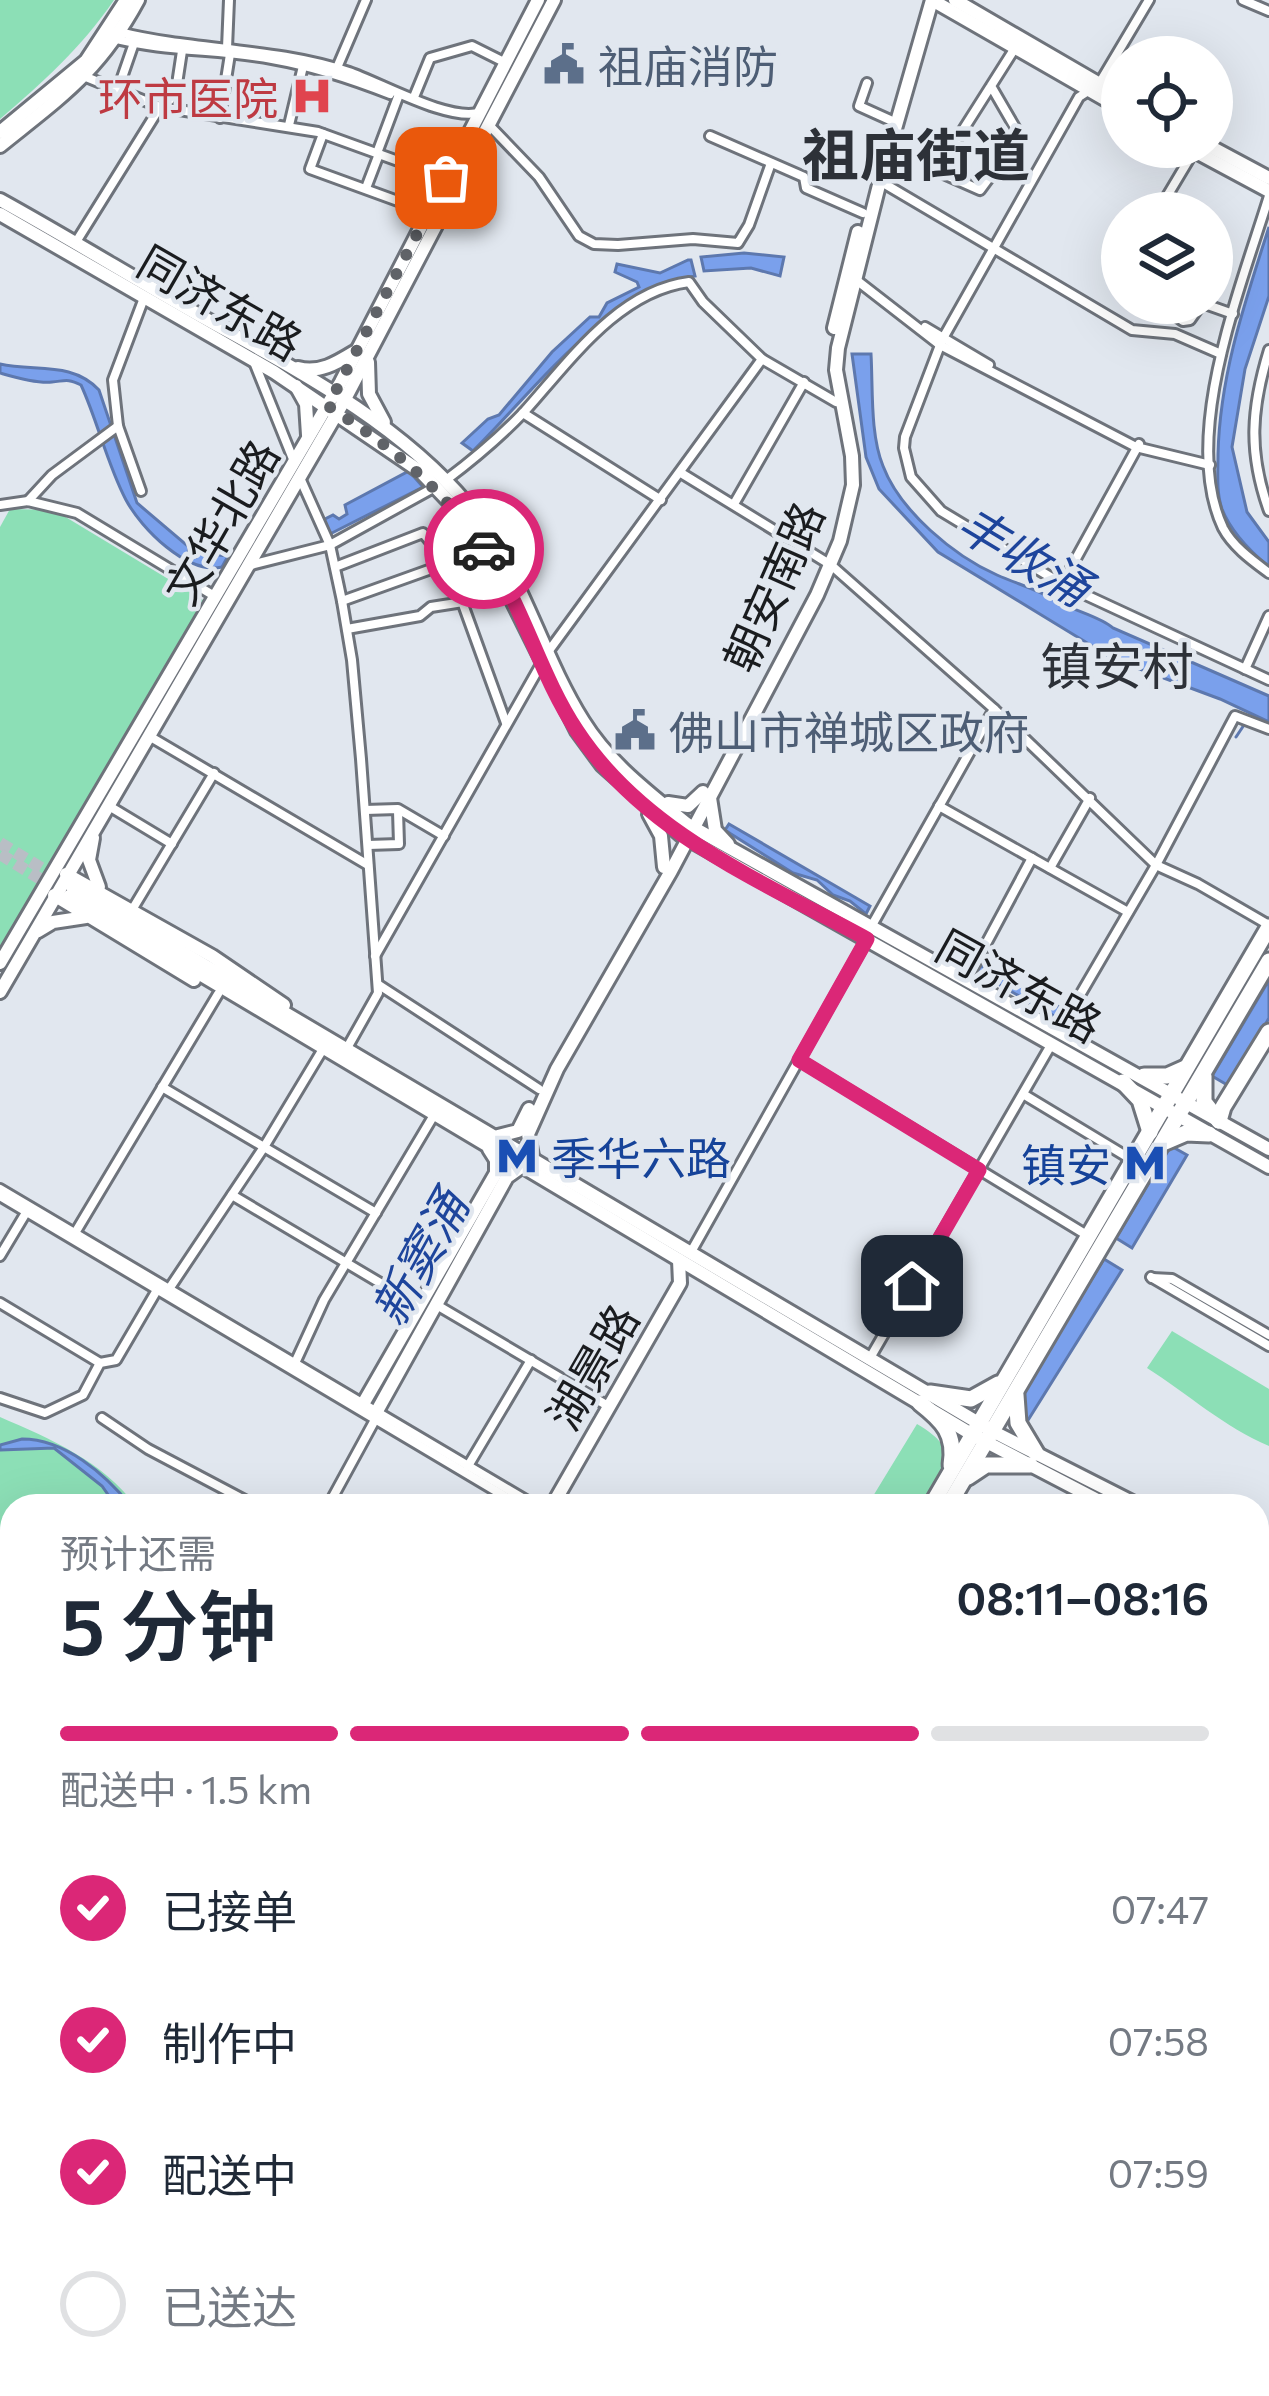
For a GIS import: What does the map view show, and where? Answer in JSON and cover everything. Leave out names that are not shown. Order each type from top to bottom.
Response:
[{"type":"highway","points":[[943,1494],[1196,1069],[1269,926]]},
{"type":"highway","points":[[1144,1076],[1196,1069],[1269,961]]},
{"type":"highway","points":[[1214,1128],[1269,1032]]},
{"type":"highway","points":[[1196,1069],[1214,1128]]},
{"type":"highway","points":[[1123,1082],[1140,1100],[1156,1138]]},
{"type":"highway","points":[[1048,1324],[1134,1160],[1156,1138],[1214,1128]]},
{"type":"highway","points":[[925,1398],[981,1396],[1015,1378]]},
{"type":"highway","points":[[954,1482],[986,1465],[1033,1459],[1015,1410],[1015,1378]]},
{"type":"highway","points":[[925,1398],[953,1443],[951,1494]]},
{"type":"main road","points":[[2,142],[112,34],[126,0]]},
{"type":"main road","points":[[2,142],[86,77],[138,0]]},
{"type":"main road","name":"文华北路","points":[[363,353],[428,212],[538,0]]},
{"type":"main road","name":"文华北路","points":[[0,963],[312,445],[490,126],[554,0]]},
{"type":"main road","points":[[930,0],[1101,89]]},
{"type":"main road","name":"朝安南路","points":[[526,1161],[528,1134],[549,1086],[687,832],[848,517],[852,456],[836,370],[890,120],[930,0]]},
{"type":"main road","name":"朝安南路","points":[[828,562],[845,485],[831,346],[863,214],[930,0]]},
{"type":"main road","points":[[955,0],[1101,92]]},
{"type":"main road","points":[[1233,159],[1269,178]]},
{"type":"main road","points":[[1225,168],[1269,193]]},
{"type":"main road","name":"同济东路","points":[[3,205],[76,242],[288,366],[360,427],[424,467]]},
{"type":"main road","name":"同济东路","points":[[3,205],[144,298],[296,385],[392,433],[440,483],[492,560],[577,731],[602,765],[725,862],[966,981],[1123,1082],[1214,1128],[1269,1167]]},
{"type":"main road","points":[[288,366],[309,371],[363,353],[369,394],[392,433]]},
{"type":"main road","points":[[296,385],[310,421],[312,445],[335,432],[360,427]]},
{"type":"main road","name":"文华北路","points":[[0,992],[67,889],[95,827],[248,566],[297,471]]},
{"type":"main road","points":[[725,862],[693,854],[667,869],[651,803],[688,806],[706,794],[715,830],[742,856]]},
{"type":"main road","points":[[95,827],[90,871],[103,893]]},
{"type":"main road","name":"同济东路","points":[[687,832],[742,856],[1055,1039],[1144,1076],[1175,1105]]},
{"type":"main road","name":"朝安南路","points":[[499,1136],[518,1132],[667,869]]},
{"type":"main road","points":[[50,878],[304,1030]]},
{"type":"main road","points":[[67,889],[103,893],[253,981],[324,1048],[489,1148],[526,1161],[870,1358],[925,1398]]},
{"type":"main road","points":[[67,889],[86,916],[218,994],[347,1050],[499,1136],[526,1161]]},
{"type":"main road","points":[[30,941],[53,922],[86,916]]},
{"type":"main road","name":"同济东路","points":[[1214,1128],[1269,1149]]},
{"type":"main road","points":[[363,1404],[435,1304],[501,1177],[489,1148]]},
{"type":"main road","points":[[375,1416],[420,1307],[501,1177],[526,1161]]},
{"type":"main road","points":[[685,1256],[703,1274],[983,1433],[1113,1494]]},
{"type":"main road","name":"湖景路","points":[[559,1494],[680,1283],[685,1256]]},
{"type":"main road","name":"湖景路","points":[[568,1494],[684,1287],[703,1274]]},
{"type":"main road","points":[[1033,1459],[1090,1494]]},
{"type":"street","points":[[220,118],[229,50],[229,0]]},
{"type":"street","points":[[335,71],[367,0]]},
{"type":"street","points":[[1149,0],[1095,87],[1079,97],[941,343],[915,405],[904,448],[911,477],[941,511],[1061,582],[1269,680]]},
{"type":"street","points":[[1243,0],[1269,11]]},
{"type":"street","points":[[112,34],[182,51],[229,50]]},
{"type":"street","points":[[112,34],[304,63],[460,115],[483,111]]},
{"type":"street","points":[[117,92],[134,43]]},
{"type":"street","points":[[414,97],[430,58],[472,46],[506,63]]},
{"type":"street","points":[[991,86],[1020,136],[980,190],[937,171],[1015,48]]},
{"type":"street","points":[[156,105],[152,97],[170,100],[182,51]]},
{"type":"street","points":[[289,125],[304,63]]},
{"type":"street","points":[[335,71],[458,119],[472,132]]},
{"type":"street","points":[[86,77],[156,105],[323,134],[446,178]]},
{"type":"street","points":[[867,82],[859,106],[890,120]]},
{"type":"street","points":[[366,188],[398,97]]},
{"type":"street","points":[[76,242],[156,105]]},
{"type":"street","points":[[490,126],[539,177],[578,236],[594,244],[666,244],[693,239],[738,243],[771,163]]},
{"type":"street","points":[[323,134],[310,169],[428,212]]},
{"type":"street","points":[[710,136],[804,177],[806,188],[863,214]]},
{"type":"street","points":[[877,179],[1132,330],[1175,334],[1222,352]]},
{"type":"street","points":[[1233,314],[1269,193]]},
{"type":"street","points":[[854,276],[941,343],[1136,445],[1210,463]]},
{"type":"street","points":[[248,566],[329,543],[440,483],[490,446],[588,342],[648,292],[665,285],[689,282],[703,302],[762,359],[836,402]]},
{"type":"street","points":[[141,491],[116,428],[112,380],[144,298]]},
{"type":"street","points":[[1230,324],[1213,390],[1210,493],[1225,533],[1269,573]]},
{"type":"street","points":[[1269,350],[1252,429],[1256,473],[1269,511]]},
{"type":"street","points":[[375,956],[544,658],[762,359]]},
{"type":"street","points":[[254,360],[329,543],[347,629],[378,993],[347,1050]]},
{"type":"street","points":[[734,504],[804,382]]},
{"type":"street","points":[[523,412],[661,500]]},
{"type":"street","points":[[28,501],[52,475],[116,428]]},
{"type":"street","points":[[1061,582],[1136,445]]},
{"type":"street","points":[[682,473],[828,562],[994,709],[1156,865],[1269,926]]},
{"type":"street","points":[[0,505],[28,501],[77,513],[218,598]]},
{"type":"street","points":[[334,567],[423,533],[448,563],[506,725]]},
{"type":"street","points":[[342,601],[448,563]]},
{"type":"street","points":[[347,629],[420,616],[431,607],[464,602]]},
{"type":"street","points":[[1246,666],[1269,616]]},
{"type":"street","points":[[685,1256],[994,709]]},
{"type":"street","points":[[870,1358],[1156,865],[1235,716],[1269,729]]},
{"type":"street","points":[[149,736],[368,865]]},
{"type":"street","points":[[132,910],[214,773]]},
{"type":"street","points":[[1050,868],[1090,798]]},
{"type":"street","points":[[108,806],[172,844]]},
{"type":"street","points":[[940,806],[1128,912]]},
{"type":"street","points":[[364,810],[398,809],[444,836]]},
{"type":"street","points":[[368,845],[399,844],[398,809]]},
{"type":"street","points":[[966,981],[1032,858]]},
{"type":"street","points":[[377,984],[539,1089]]},
{"type":"street","points":[[75,1233],[218,994]]},
{"type":"street","points":[[169,1289],[324,1048]]},
{"type":"street","points":[[799,1060],[1090,1238]]},
{"type":"street","points":[[163,1087],[376,1213]]},
{"type":"street","points":[[1023,1094],[1134,1160]]},
{"type":"street","points":[[295,1363],[346,1264],[434,1114]]},
{"type":"street","points":[[0,1193],[502,1494]]},
{"type":"street","points":[[232,1195],[420,1307]]},
{"type":"street","points":[[28,1209],[295,1363],[375,1416],[516,1494]]},
{"type":"street","points":[[0,1256],[28,1209]]},
{"type":"street","points":[[1269,1335],[1172,1279],[1150,1277],[1269,1346]]},
{"type":"street","points":[[0,1303],[100,1363],[116,1360],[157,1290]]},
{"type":"street","points":[[435,1304],[608,1406]]},
{"type":"street","points":[[468,1466],[531,1360]]},
{"type":"street","points":[[0,1397],[45,1412],[83,1396],[100,1363]]},
{"type":"street","points":[[334,1494],[375,1416]]},
{"type":"street","points":[[102,1418],[148,1449],[233,1494]]},
{"type":"green space","points":[[0,0],[114,0],[61,63],[0,119]]},
{"type":"green space","points":[[10,509],[54,510],[208,603],[0,950],[0,527]]},
{"type":"green space","points":[[1172,1331],[1269,1389],[1269,1446],[1221,1420],[1147,1368]]},
{"type":"green space","points":[[0,1417],[91,1464],[126,1494],[0,1494]]},
{"type":"green space","points":[[917,1424],[941,1443],[946,1461],[930,1494],[874,1494]]},
{"type":"water","points":[[1269,227],[1269,296],[1245,369],[1232,447],[1247,512],[1269,542],[1269,567],[1226,517],[1218,475],[1229,367]]},
{"type":"water","points":[[744,253],[784,257],[780,276],[751,268],[704,271],[701,257]]},
{"type":"water","points":[[688,260],[695,276],[663,285],[603,321],[473,451],[462,443],[499,415],[552,352],[590,317],[599,317],[607,303],[639,287],[615,272],[617,264],[660,273]]},
{"type":"water","points":[[852,354],[871,354],[874,426],[883,466],[902,499],[930,530],[997,575],[1269,696],[1269,722],[1115,660],[938,552],[879,489],[866,457]]},
{"type":"water","points":[[0,364],[65,371],[99,390],[137,503],[189,547],[188,553],[228,556],[222,567],[208,568],[180,557],[142,523],[119,486],[81,385],[19,378],[0,373]]},
{"type":"water","points":[[409,471],[423,487],[328,535],[323,520],[333,515],[339,519],[347,514],[345,505]]},
{"type":"water","points":[[729,824],[870,906],[866,914],[817,880],[793,873],[731,834],[725,830]]},
{"type":"water","points":[[980,966],[995,969],[1061,1008],[1056,1017],[977,972]]},
{"type":"water","points":[[1269,980],[1269,1018],[1229,1086],[1212,1076]]},
{"type":"water","points":[[1171,1146],[1187,1155],[1132,1248],[1116,1238]]},
{"type":"water","points":[[1104,1259],[1122,1270],[1025,1425],[1020,1409],[1026,1387]]},
{"type":"water","points":[[22,1439],[54,1445],[83,1460],[120,1494],[108,1494],[54,1448],[0,1450],[0,1445]]},
{"type":"waterway","points":[[1236,737],[1244,725]]},
{"type":"tunnel","points":[[0,843],[61,880]]},
{"type":"tunnel","points":[[0,854],[55,888]]},
{"type":"way so far","points":[[446,178],[328,406],[421,472],[458,511],[484,549]]},
{"type":"place","name":"祖庙消防","points":[[564,64]]},
{"type":"place","name":"环市医院","points":[[312,96]]},
{"type":"place","name":"佛山市禅城区政府","points":[[635,730]]},
{"type":"place","name":"季华六路","points":[[517,1156]]},
{"type":"place","name":"镇安","points":[[1145,1163]]},
{"type":"district","name":"祖庙街道","points":[[916,153]]},
{"type":"district","name":"镇安村","points":[[1117,664]]},
{"type":"route","points":[[484,549],[559,701],[602,765],[681,835],[867,939],[799,1060],[979,1170],[912,1286]]},
{"type":"water label","name":"丰收涌","points":[[1025,554]]},
{"type":"water label","name":"新窦涌","points":[[418,1257]]}]
